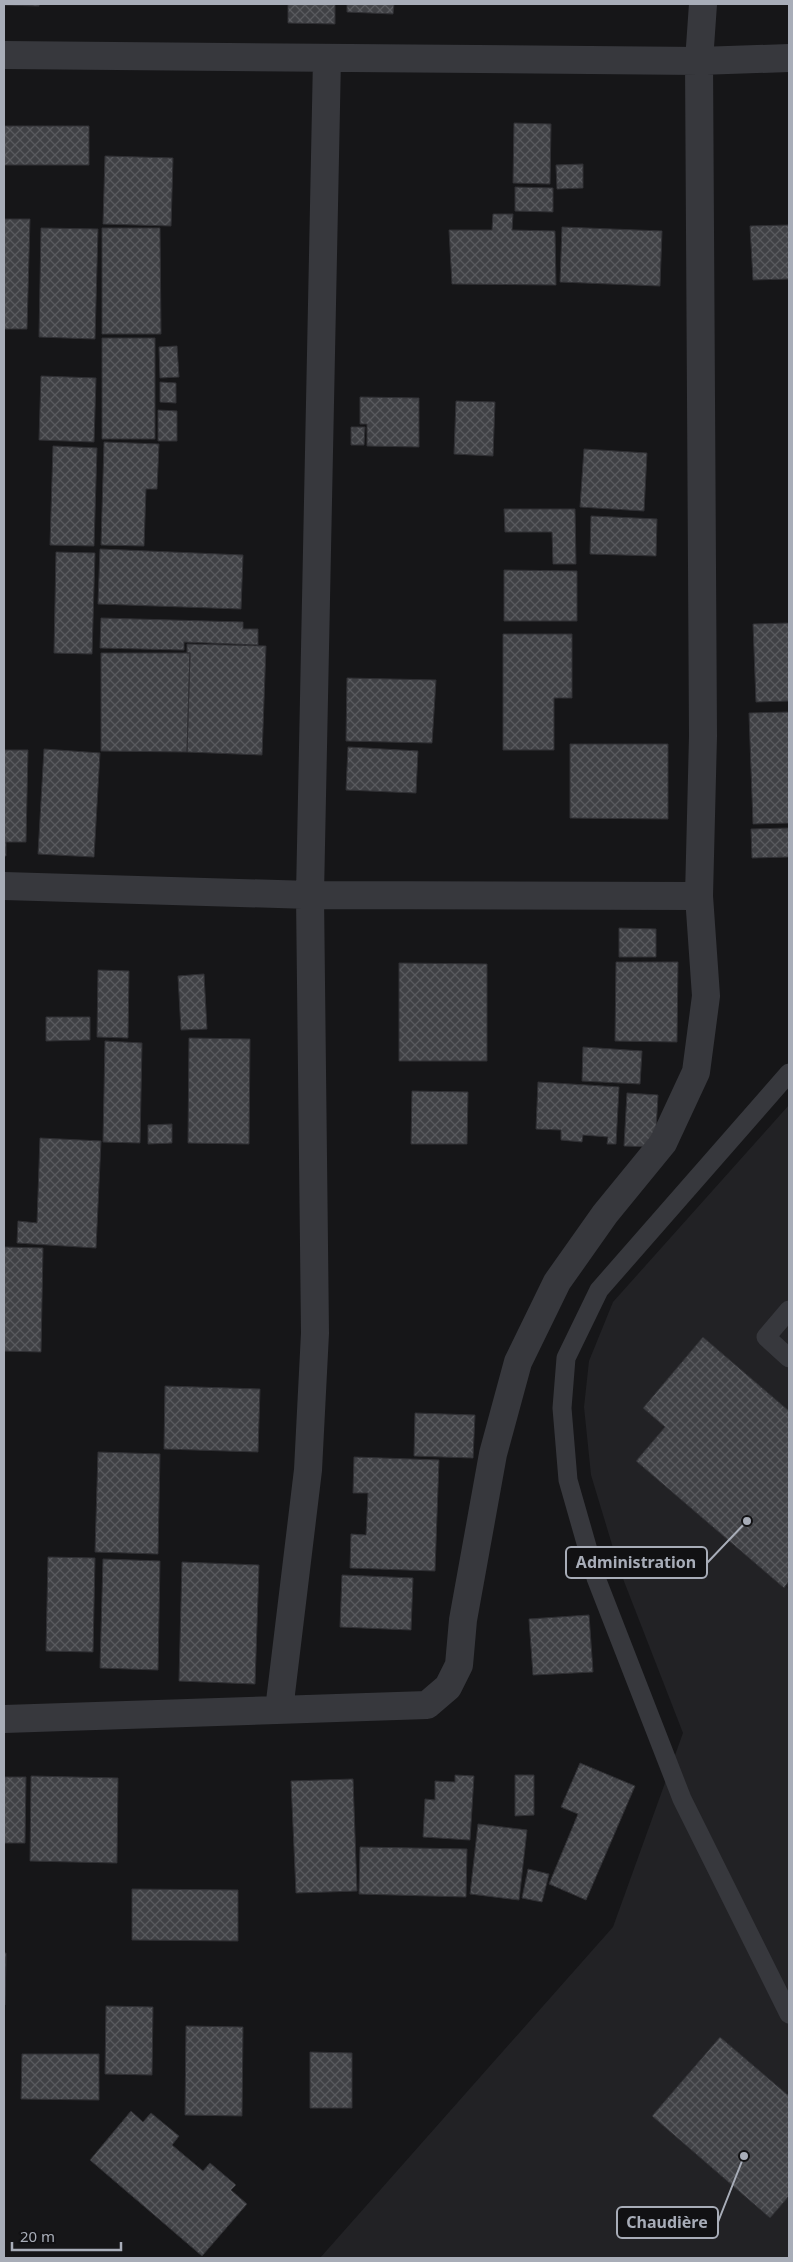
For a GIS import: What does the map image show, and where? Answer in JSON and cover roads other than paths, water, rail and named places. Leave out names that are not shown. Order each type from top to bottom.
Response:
[{"type":"street","points":[[4,1719],[427,1705],[448,1687],[459,1665],[463,1620],[493,1454],[518,1362],[557,1282],[605,1214],[663,1143],[696,1072],[706,996],[699,896],[704,736],[700,61],[703,4]]},
{"type":"street","points":[[4,55],[700,61],[789,58]]},
{"type":"street","points":[[279,1710],[308,1470],[315,1333],[310,895],[327,58]]},
{"type":"street","points":[[4,886],[310,895],[699,896]]},
{"type":"lane","points":[[789,1074],[599,1290],[566,1358],[562,1408],[568,1480],[596,1578],[682,1799],[784,1987],[789,2014]]},
{"type":"lane","points":[[789,1310],[766,1337],[789,1358]]},
{"type":"place","name":"Administration","points":[[747,1521]]},
{"type":"place","name":"Chaudière","points":[[744,2156]]}]
